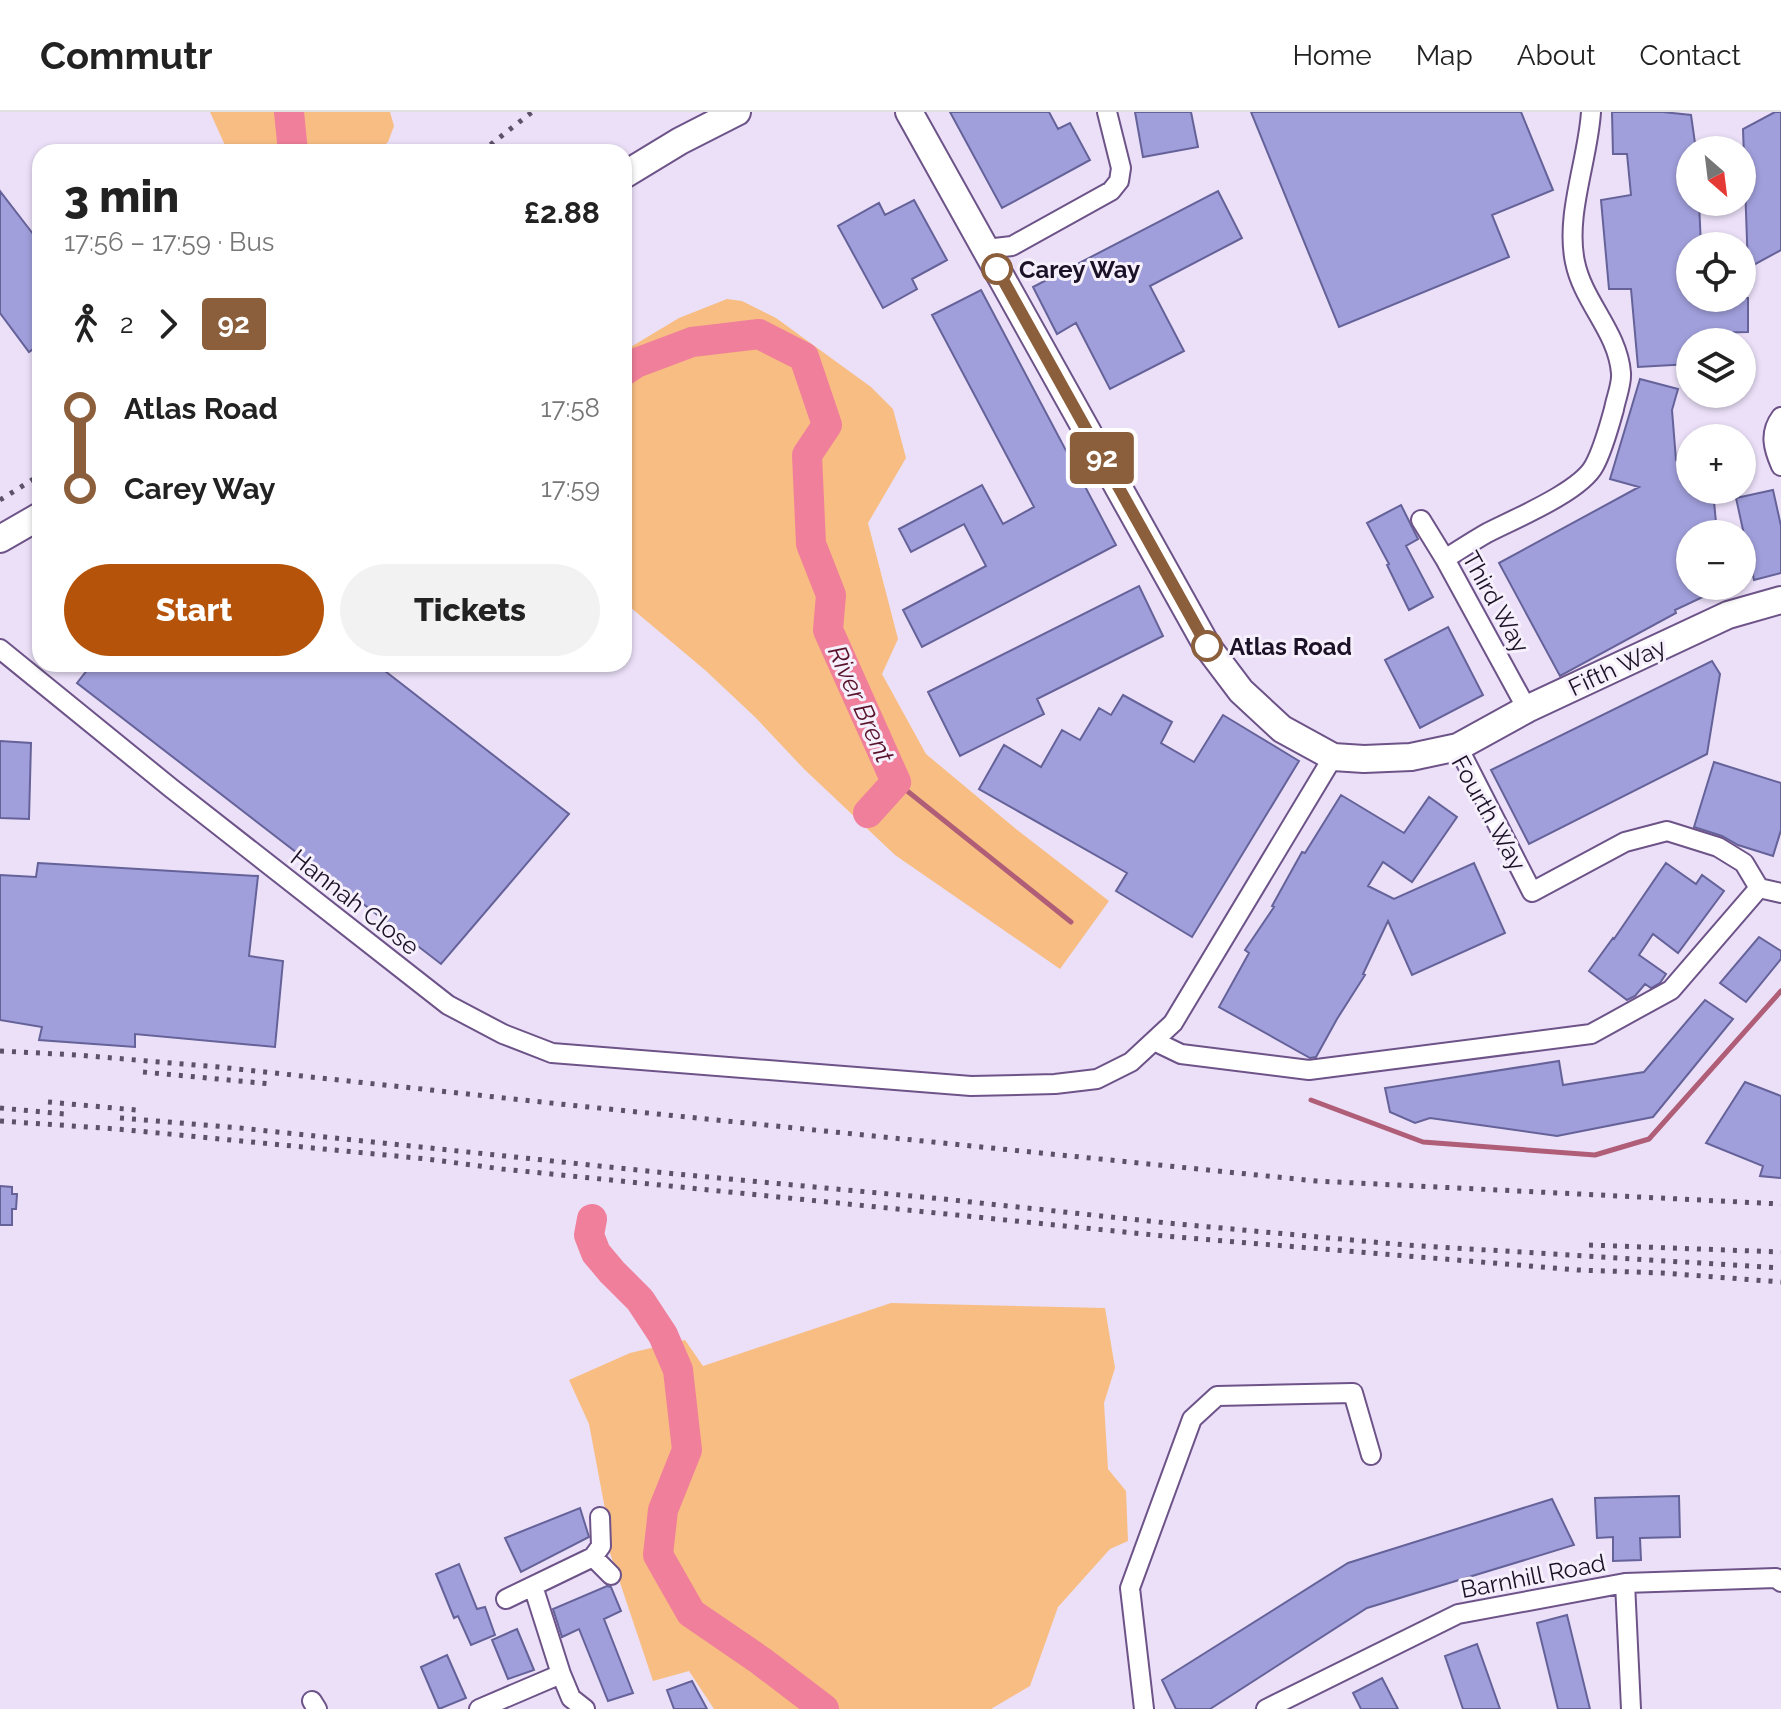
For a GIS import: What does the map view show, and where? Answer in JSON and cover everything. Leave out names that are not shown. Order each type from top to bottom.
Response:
[{"type":"main road","points":[[632,170],[737,112]]},
{"type":"main road","name":"Fourth Way","points":[[909,112],[1207,646],[1241,691],[1282,729],[1333,757],[1411,757],[1458,747]]},
{"type":"main road","points":[[0,539],[32,521]]},
{"type":"main road","name":"Fifth Way","points":[[1458,747],[1527,709],[1728,615],[1781,600]]},
{"type":"street","points":[[986,249],[1012,246],[1111,191],[1119,181],[1121,168],[1107,112]]},
{"type":"street","points":[[1445,559],[1580,483],[1593,468],[1610,423],[1622,375],[1612,338],[1584,288],[1575,262],[1573,241],[1575,201],[1589,137],[1591,112]]},
{"type":"street","points":[[1781,417],[1773,438],[1781,466]]},
{"type":"street","name":"Third Way","points":[[1421,520],[1527,709]]},
{"type":"street","name":"Hannah Close","points":[[0,649],[171,788],[448,1005],[503,1034],[552,1053],[971,1086],[1055,1084],[1097,1079],[1131,1062],[1154,1041]]},
{"type":"street","name":"Fourth Way","points":[[1458,747],[1532,892],[1625,842],[1667,831],[1718,847],[1744,863],[1759,888]]},
{"type":"street","points":[[1333,757],[1173,1023],[1154,1041],[1181,1054],[1309,1070],[1591,1034],[1671,990],[1759,888],[1781,893]]},
{"type":"street","points":[[1144,1709],[1130,1588],[1192,1419],[1217,1396],[1353,1393],[1371,1455]]},
{"type":"street","points":[[506,1599],[593,1557],[601,1546],[600,1517]]},
{"type":"street","points":[[593,1557],[611,1575]]},
{"type":"street","name":"Barnhill Road","points":[[1266,1709],[1458,1614],[1625,1583],[1776,1578],[1781,1582]]},
{"type":"street","points":[[1625,1583],[1631,1709]]},
{"type":"street","points":[[533,1586],[571,1698],[585,1709]]},
{"type":"street","points":[[479,1709],[561,1674]]},
{"type":"shaded area","points":[[210,112],[390,112],[394,126],[386,144],[224,144]]},
{"type":"shaded area","points":[[727,299],[742,301],[776,318],[871,387],[893,409],[906,458],[868,523],[898,639],[882,674],[926,754],[1109,901],[1060,969],[895,855],[705,670],[632,609],[632,346],[679,318]]},
{"type":"shaded area","points":[[891,1303],[1105,1308],[1115,1368],[1104,1403],[1108,1469],[1126,1491],[1128,1541],[1110,1549],[1058,1607],[1030,1686],[991,1709],[714,1709],[689,1671],[653,1681],[601,1526],[605,1509],[589,1424],[569,1380],[630,1353],[685,1340],[703,1366]]},
{"type":"building","points":[[950,112],[1049,112],[1058,129],[1070,123],[1090,160],[1002,208]]},
{"type":"building","points":[[1135,112],[1191,112],[1198,147],[1143,157]]},
{"type":"building","points":[[1251,112],[1521,112],[1553,190],[1492,215],[1509,257],[1339,327]]},
{"type":"building","points":[[1612,112],[1691,115],[1694,136],[1676,136],[1676,216],[1700,216],[1700,232],[1676,232],[1676,312],[1748,312],[1748,328],[1676,328],[1676,365],[1638,367],[1631,289],[1609,289],[1601,200],[1631,195],[1627,154],[1613,154]]},
{"type":"building","points":[[1775,112],[1781,112],[1781,250],[1756,264],[1756,232],[1747,232],[1746,216],[1756,216],[1756,136],[1743,136],[1743,129]]},
{"type":"building","points":[[0,191],[32,233],[32,350],[29,352],[0,313]]},
{"type":"building","points":[[1218,191],[1242,238],[1150,286],[1184,351],[1110,389],[1076,323],[1057,334],[1033,287]]},
{"type":"building","points":[[914,200],[947,260],[912,279],[917,289],[883,308],[838,226],[879,203],[885,215]]},
{"type":"building","points":[[981,290],[1116,545],[922,647],[903,610],[986,566],[964,524],[911,552],[899,529],[982,485],[1003,524],[1034,507],[932,315]]},
{"type":"building","points":[[1640,379],[1676,388],[1672,410],[1676,504],[1714,504],[1716,520],[1676,520],[1676,600],[1696,600],[1560,676],[1499,563],[1639,487],[1610,479]]},
{"type":"building","points":[[1773,490],[1781,526],[1781,573],[1756,579],[1756,520],[1741,520],[1737,504],[1756,504],[1756,494]]},
{"type":"building","points":[[1401,505],[1418,539],[1406,546],[1433,597],[1409,610],[1367,523]]},
{"type":"building","points":[[1139,586],[1163,636],[1037,699],[1044,714],[960,756],[928,692]]},
{"type":"building","points":[[1448,627],[1483,695],[1420,728],[1385,660]]},
{"type":"building","points":[[1712,661],[1720,674],[1707,754],[1529,844],[1491,770]]},
{"type":"building","points":[[86,672],[386,672],[569,814],[441,964],[77,683]]},
{"type":"building","points":[[1123,695],[1172,722],[1161,743],[1194,762],[1223,715],[1299,761],[1192,937],[1116,891],[1127,873],[979,789],[1004,745],[1041,767],[1062,730],[1080,740],[1099,708],[1111,715]]},
{"type":"building","points":[[0,741],[31,743],[29,819],[0,818]]},
{"type":"building","points":[[1714,762],[1781,783],[1781,830],[1773,856],[1694,827]]},
{"type":"building","points":[[1341,795],[1404,833],[1429,797],[1457,817],[1412,882],[1383,862],[1368,886],[1394,899],[1474,863],[1505,933],[1412,975],[1388,921],[1365,975],[1316,1057],[1310,1058],[1219,1007],[1249,953],[1245,950],[1274,907],[1302,852],[1305,853]]},
{"type":"building","points":[[38,863],[258,876],[249,956],[283,961],[275,1047],[135,1034],[135,1047],[39,1040],[42,1027],[0,1020],[0,875],[36,877]]},
{"type":"building","points":[[1666,863],[1696,884],[1702,875],[1724,891],[1678,953],[1653,934],[1639,955],[1666,974],[1660,983],[1651,988],[1645,984],[1627,1000],[1589,971]]},
{"type":"building","points":[[1759,937],[1781,951],[1781,959],[1746,1002],[1720,983]]},
{"type":"building","points":[[1705,1000],[1733,1019],[1653,1117],[1557,1136],[1430,1118],[1415,1123],[1390,1112],[1385,1088],[1559,1061],[1563,1085],[1644,1072]]},
{"type":"building","points":[[1745,1082],[1781,1096],[1781,1178],[1760,1176],[1763,1166],[1706,1143]]},
{"type":"building","points":[[0,1186],[12,1187],[12,1194],[17,1194],[16,1209],[12,1209],[12,1225],[0,1225]]},
{"type":"building","points":[[1679,1496],[1680,1537],[1640,1538],[1641,1560],[1613,1561],[1613,1537],[1597,1538],[1595,1498]]},
{"type":"building","points":[[1552,1499],[1574,1545],[1367,1608],[1210,1709],[1176,1709],[1162,1680],[1348,1563]]},
{"type":"building","points":[[580,1508],[589,1537],[521,1572],[505,1538]]},
{"type":"building","points":[[459,1564],[477,1609],[485,1607],[495,1635],[471,1645],[458,1616],[454,1618],[436,1574]]},
{"type":"building","points":[[611,1587],[621,1611],[604,1619],[633,1693],[608,1701],[579,1629],[562,1637],[553,1609]]},
{"type":"building","points":[[1567,1615],[1590,1709],[1558,1709],[1537,1623]]},
{"type":"building","points":[[517,1629],[534,1670],[508,1679],[492,1640]]},
{"type":"building","points":[[1477,1644],[1500,1709],[1463,1709],[1445,1656]]},
{"type":"building","points":[[447,1655],[466,1698],[439,1709],[421,1667]]},
{"type":"building","points":[[1382,1678],[1398,1709],[1361,1709],[1353,1693]]},
{"type":"building","points":[[692,1681],[707,1709],[674,1709],[667,1690]]},
{"type":"waterway","name":"River Brent","points":[[289,112],[292,144]]},
{"type":"waterway","name":"River Brent","points":[[632,366],[692,342],[759,334],[804,357],[827,425],[807,455],[811,544],[831,595],[828,630],[896,782],[868,813]]},
{"type":"waterway","points":[[896,782],[1071,922]]},
{"type":"waterway","points":[[1311,1100],[1423,1142],[1595,1155],[1649,1139],[1781,991]]},
{"type":"waterway","name":"River Brent","points":[[592,1219],[589,1235],[596,1253],[640,1300],[663,1335],[678,1370],[687,1450],[663,1510],[658,1555],[691,1613],[824,1709]]},
{"type":"railway","points":[[491,144],[532,112]]},
{"type":"railway","points":[[0,500],[32,480]]},
{"type":"railway","points":[[0,1051],[219,1067],[1316,1181],[1781,1204]]},
{"type":"railway","points":[[143,1072],[271,1084]]},
{"type":"railway","points":[[48,1102],[136,1110]]},
{"type":"railway","points":[[0,1108],[64,1114]]},
{"type":"railway","points":[[120,1118],[1406,1245],[1781,1268]]},
{"type":"railway","points":[[0,1121],[117,1129],[427,1159],[1164,1236],[1578,1270],[1781,1282]]},
{"type":"railway","points":[[1589,1245],[1781,1252]]},
{"type":"bus line","name":"92","points":[[997,269],[1207,646]]},
{"type":"place","name":"Carey Way","points":[[997,269]]},
{"type":"place","name":"Atlas Road","points":[[1207,646]]}]
